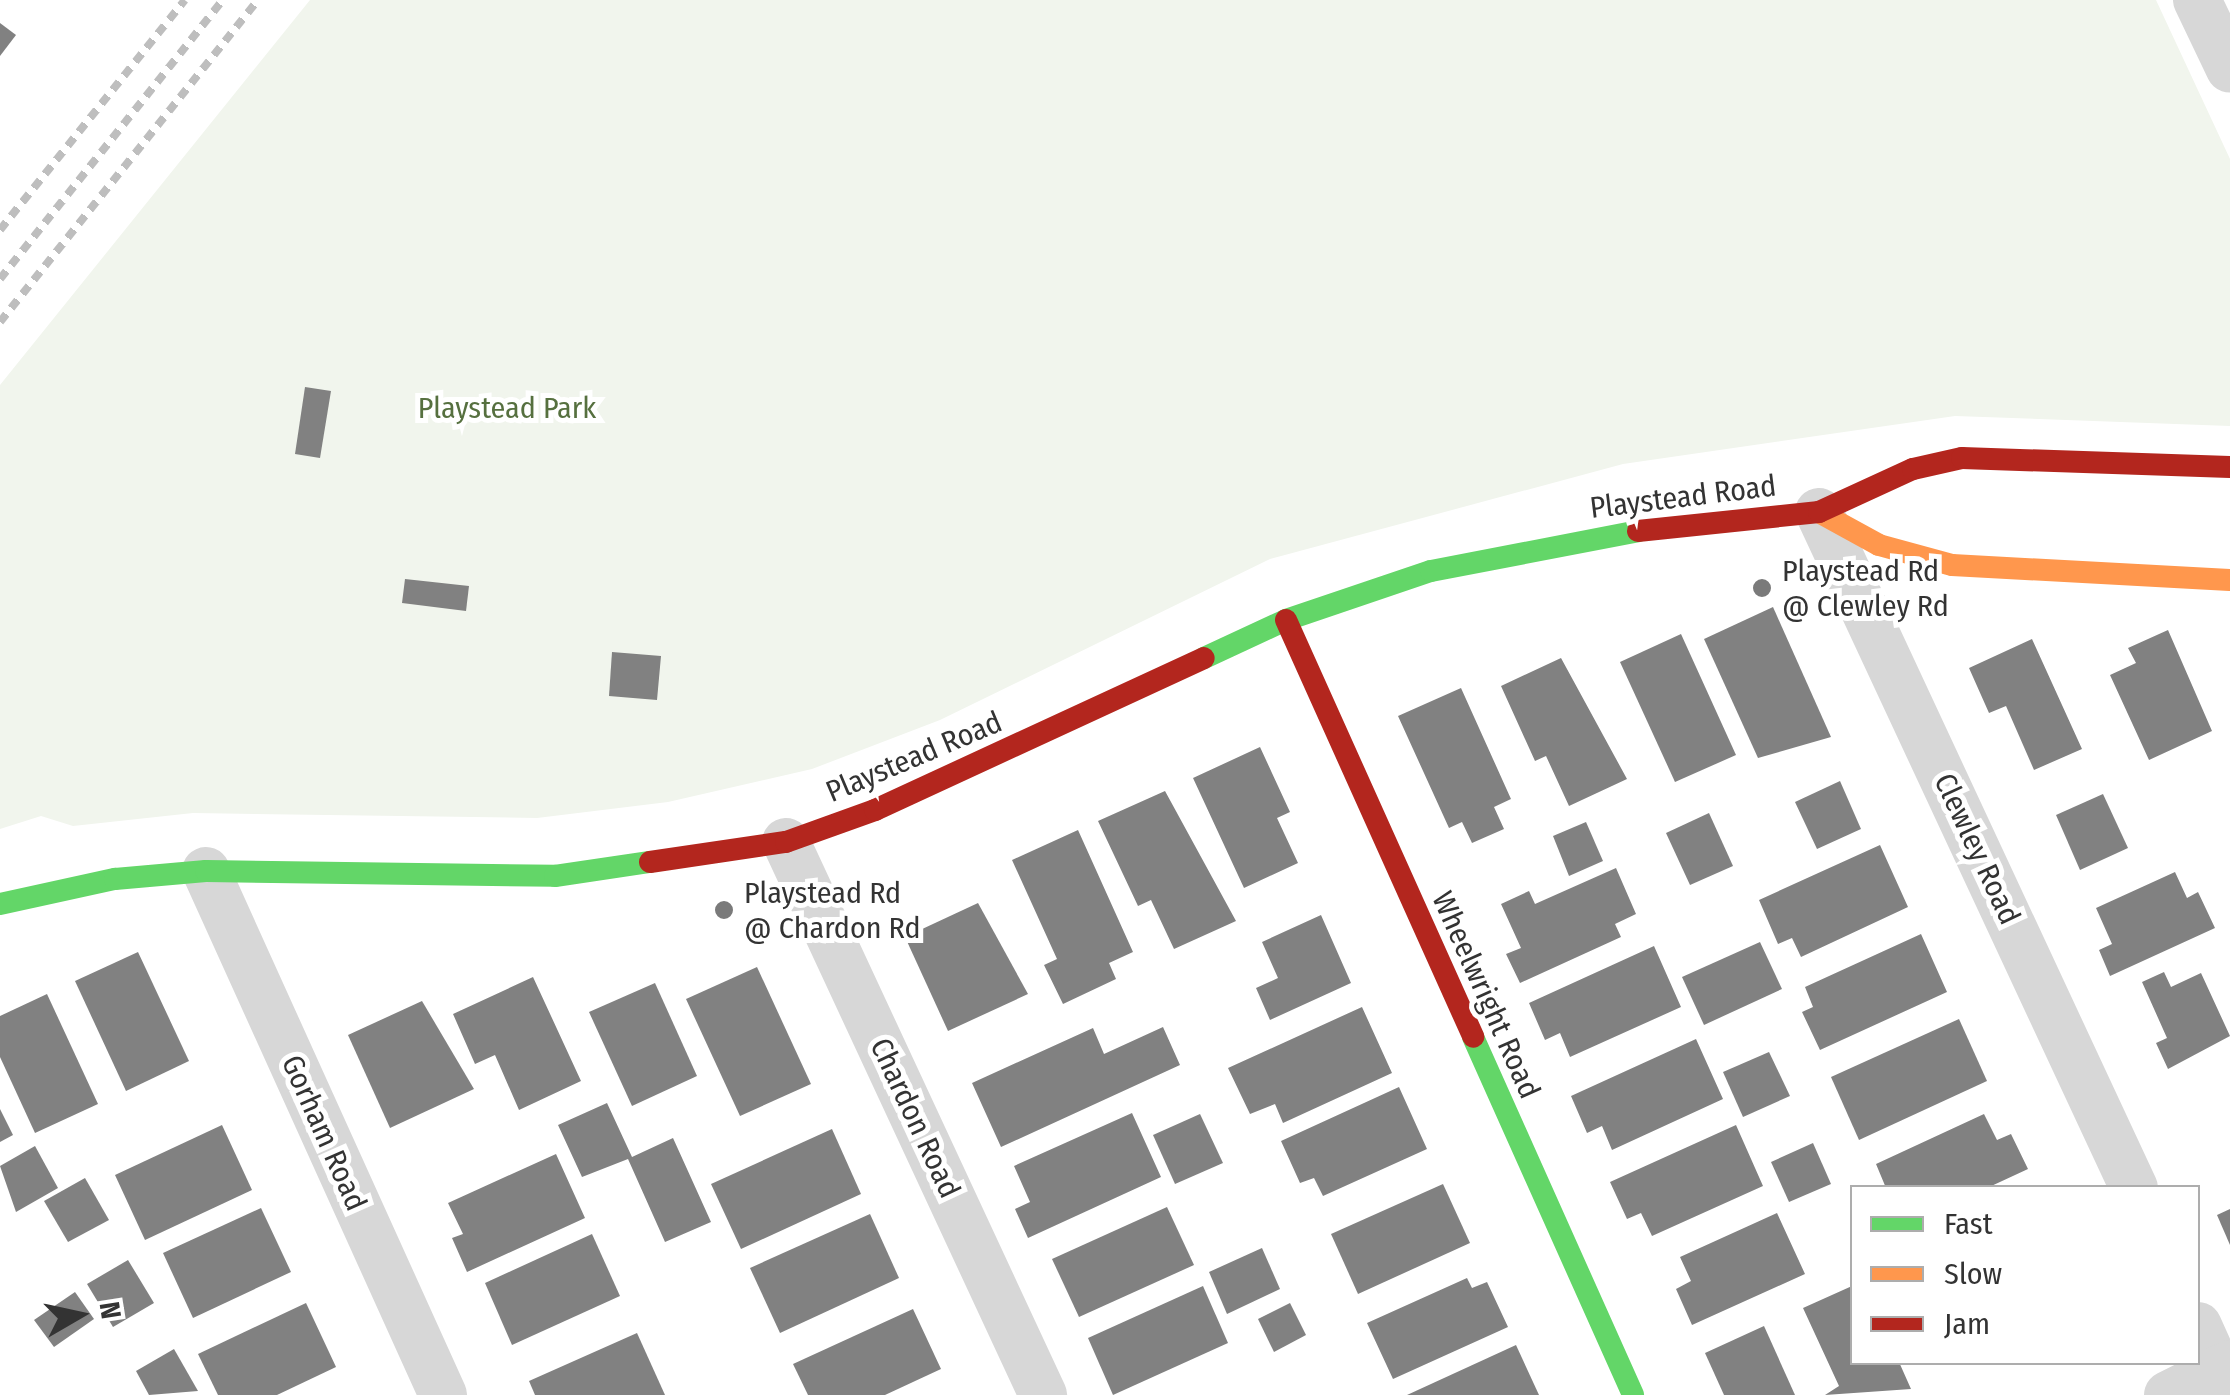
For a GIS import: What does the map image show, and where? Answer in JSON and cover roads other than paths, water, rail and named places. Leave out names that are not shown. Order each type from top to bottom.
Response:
[{"type":"main road","name":"Playstead Road","points":[[0,904],[115,879],[206,872],[556,876],[786,842],[893,802],[1286,620],[1431,571],[1577,540],[1818,512],[1913,469],[1962,458],[2230,467]]},
{"type":"main road","name":"Playstead Road","points":[[1818,512],[1879,545],[1952,565],[2230,580]]},
{"type":"main road","name":"Wheelwright Road","points":[[1286,620],[1633,1395]]},
{"type":"street","points":[[2198,0],[2230,69]]},
{"type":"street","name":"Clewley Road","points":[[1818,512],[2133,1185]]},
{"type":"street","name":"Chardon Road","points":[[786,842],[1043,1395]]},
{"type":"street","name":"Gorham Road","points":[[206,872],[443,1395]]},
{"type":"street","points":[[2168,1395],[2226,1376],[2200,1330]]},
{"type":"railway","points":[[0,230],[185,0]]},
{"type":"railway","points":[[0,279],[223,0]]},
{"type":"railway","points":[[0,322],[258,0]]},
{"type":"place","name":"Playstead Rd @ Clewley Rd","points":[[1762,588]]},
{"type":"place","name":"Playstead Rd @ Chardon Rd","points":[[724,910]]},
{"type":"park label","name":"Playstead Park","points":[[507,408]]}]
